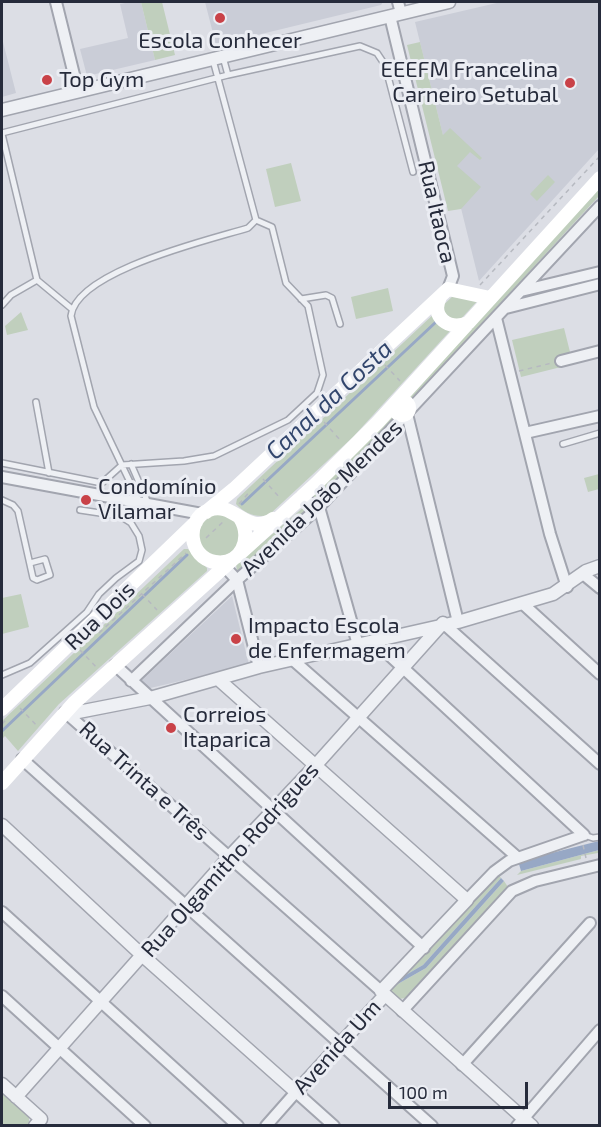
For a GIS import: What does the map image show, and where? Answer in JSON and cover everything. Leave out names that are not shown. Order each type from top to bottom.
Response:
[{"type":"main road","name":"Avenida João Mendes","points":[[2,783],[44,734],[104,675],[350,451],[403,406],[471,319],[600,178]]},
{"type":"main road","points":[[469,294],[475,302],[471,319],[454,327],[444,322],[437,310],[444,293],[469,294],[490,298]]},
{"type":"main road","name":"Rua Itaoca","points":[[234,489],[444,293]]},
{"type":"main road","points":[[234,489],[229,499],[237,515],[246,531],[246,541],[231,561],[216,562],[201,555],[192,539],[201,516],[219,508],[237,515],[253,525],[262,525],[290,508]]},
{"type":"main road","name":"Rua Dois","points":[[2,709],[201,516],[234,489]]},
{"type":"street","points":[[56,2],[78,91]]},
{"type":"street","points":[[2,110],[218,58],[396,10],[450,2]]},
{"type":"street","name":"Rua Itaoca","points":[[396,10],[409,93],[453,276],[444,293]]},
{"type":"street","points":[[535,283],[600,206]]},
{"type":"street","points":[[535,283],[556,282],[600,272]]},
{"type":"street","points":[[556,282],[556,294]]},
{"type":"street","points":[[535,283],[544,293],[556,294]]},
{"type":"street","name":"Avenida João Mendes","points":[[131,681],[237,580],[319,507],[403,406],[496,318],[521,291],[535,283]]},
{"type":"street","points":[[505,308],[600,284]]},
{"type":"street","points":[[496,318],[559,567],[567,587]]},
{"type":"street","points":[[561,360],[600,351]]},
{"type":"street","points":[[403,406],[458,621]]},
{"type":"street","points":[[525,434],[600,416]]},
{"type":"street","points":[[2,477],[201,516]]},
{"type":"street","points":[[301,498],[319,507],[358,645]]},
{"type":"street","points":[[231,561],[259,667]]},
{"type":"street","points":[[67,713],[150,698],[259,667],[458,621],[553,594],[567,587],[583,574],[600,566]]},
{"type":"street","points":[[583,574],[600,588]]},
{"type":"street","points":[[522,603],[600,674]]},
{"type":"street","points":[[443,623],[600,764]]},
{"type":"street","name":"Rua Olgamitho Rodrigues","points":[[16,1097],[229,857],[358,719],[443,623]]},
{"type":"street","points":[[374,641],[584,839]]},
{"type":"street","points":[[293,660],[517,857]]},
{"type":"street","points":[[115,665],[424,948]]},
{"type":"street","points":[[218,679],[468,900],[494,872],[517,857],[584,839]]},
{"type":"street","name":"Rua Trinta e Três","points":[[67,713],[383,993]]},
{"type":"street","points":[[22,759],[432,1125]]},
{"type":"street","points":[[2,825],[143,956],[334,1125]]},
{"type":"street","points":[[402,1011],[512,891],[535,881],[600,865]]},
{"type":"street","name":"Avenida Um","points":[[266,1125],[468,900]]},
{"type":"street","points":[[2,912],[238,1125]]},
{"type":"street","points":[[462,1065],[590,923]]},
{"type":"street","points":[[383,993],[524,1123],[600,1030]]},
{"type":"street","points":[[2,996],[145,1125]]},
{"type":"street","points":[[2,1084],[41,1123]]},
{"type":"lane","points":[[72,309],[37,280],[2,133],[228,75],[360,46],[373,50],[385,65],[413,172]]},
{"type":"lane","points":[[218,58],[228,75]]},
{"type":"lane","points":[[218,58],[218,78],[256,220]]},
{"type":"lane","points":[[2,463],[102,483],[122,465],[184,461],[214,456],[288,420],[317,393],[323,375],[308,306],[286,282],[272,227],[256,220]]},
{"type":"lane","points":[[144,504],[94,407],[71,316],[72,309],[86,291],[120,270],[143,260],[248,228],[256,220]]},
{"type":"lane","points":[[2,305],[10,295],[37,280]]},
{"type":"lane","points":[[301,299],[326,295],[332,298],[340,324]]},
{"type":"lane","points":[[36,402],[49,473]]},
{"type":"lane","points":[[563,444],[600,433]]},
{"type":"lane","points":[[130,464],[144,504]]},
{"type":"lane","points":[[2,500],[13,505],[18,511],[30,563],[35,580],[50,575],[45,559],[30,563]]},
{"type":"lane","points":[[2,675],[30,663],[87,612],[99,594],[116,578],[132,569],[139,561],[142,550],[139,536],[131,523],[120,516],[80,510]]},
{"type":"lane","points":[[584,839],[600,837]]},
{"type":"path","points":[[469,294],[600,156]]},
{"type":"path","points":[[510,373],[561,360]]},
{"type":"path","points":[[386,365],[403,406]]},
{"type":"path","points":[[326,424],[350,451]]},
{"type":"path","points":[[265,481],[290,508]]},
{"type":"path","points":[[142,594],[166,620]]},
{"type":"path","points":[[82,652],[104,675]]},
{"type":"path","points":[[22,710],[44,734]]},
{"type":"path","points":[[584,839],[586,855]]},
{"type":"shaded area","points":[[141,2],[155,60],[87,76],[80,49],[128,38],[120,4]]},
{"type":"shaded area","points":[[205,2],[383,2],[381,5],[216,45]]},
{"type":"shaded area","points":[[501,2],[599,2],[599,149],[479,281],[415,22]]},
{"type":"shaded area","points":[[2,38],[16,93],[2,97]]},
{"type":"shaded area","points":[[232,596],[249,665],[146,689],[139,683]]},
{"type":"green space","points":[[141,2],[162,2],[175,55],[155,60]]},
{"type":"green space","points":[[420,42],[443,135],[450,128],[482,158],[480,160],[470,152],[457,166],[481,187],[461,209],[448,211],[407,45]]},
{"type":"green space","points":[[291,163],[301,201],[275,207],[266,169]]},
{"type":"green space","points":[[548,175],[555,182],[537,201],[530,194]]},
{"type":"green space","points":[[599,186],[599,196],[410,401],[409,397]]},
{"type":"green space","points":[[388,288],[393,311],[356,319],[351,297]]},
{"type":"green space","points":[[454,295],[481,297],[353,437],[269,515],[251,514],[236,504],[237,499]]},
{"type":"green space","points":[[21,312],[28,330],[7,335],[5,326]]},
{"type":"green space","points":[[564,328],[573,364],[521,377],[512,340]]},
{"type":"green space","points":[[392,416],[397,416],[320,499],[313,499],[312,497]]},
{"type":"green space","points":[[599,474],[599,489],[588,492],[584,478]]},
{"type":"green space","points":[[305,506],[309,509],[241,571],[237,570],[236,565]]},
{"type":"green space","points":[[219,514],[234,520],[240,535],[234,550],[219,556],[204,550],[198,535],[204,520]]},
{"type":"green space","points":[[184,549],[188,549],[207,568],[207,571],[59,704],[18,751],[5,736],[2,739],[2,721]]},
{"type":"green space","points":[[21,594],[29,627],[2,634],[2,598]]},
{"type":"green space","points":[[599,850],[599,855],[598,853],[581,856],[581,859],[517,875],[521,871]]},
{"type":"green space","points":[[498,874],[501,878],[423,965],[401,978]]},
{"type":"green space","points":[[504,881],[508,887],[406,998],[399,999],[391,992],[392,983],[396,985],[426,968]]},
{"type":"green space","points":[[2,1093],[8,1095],[29,1114],[29,1125],[2,1125]]},
{"type":"water","points":[[599,841],[599,850],[521,871],[519,864],[524,860]]},
{"type":"water","points":[[501,878],[504,881],[426,968],[396,985],[392,983],[423,965]]},
{"type":"waterway","name":"Canal da Costa","points":[[242,504],[437,321]]},
{"type":"waterway","name":"Canal da Costa","points":[[2,731],[187,555]]},
{"type":"place","name":"Escola Conhecer","points":[[220,18]]},
{"type":"place","name":"Top Gym","points":[[47,80]]},
{"type":"place","name":"EEEFM Francelina Carneiro Setubal","points":[[570,83]]},
{"type":"place","name":"Condomínio Vilamar","points":[[86,500]]},
{"type":"place","name":"Impacto Escola de Enfermagem","points":[[236,639]]},
{"type":"place","name":"Correios Itaparica","points":[[171,728]]}]
